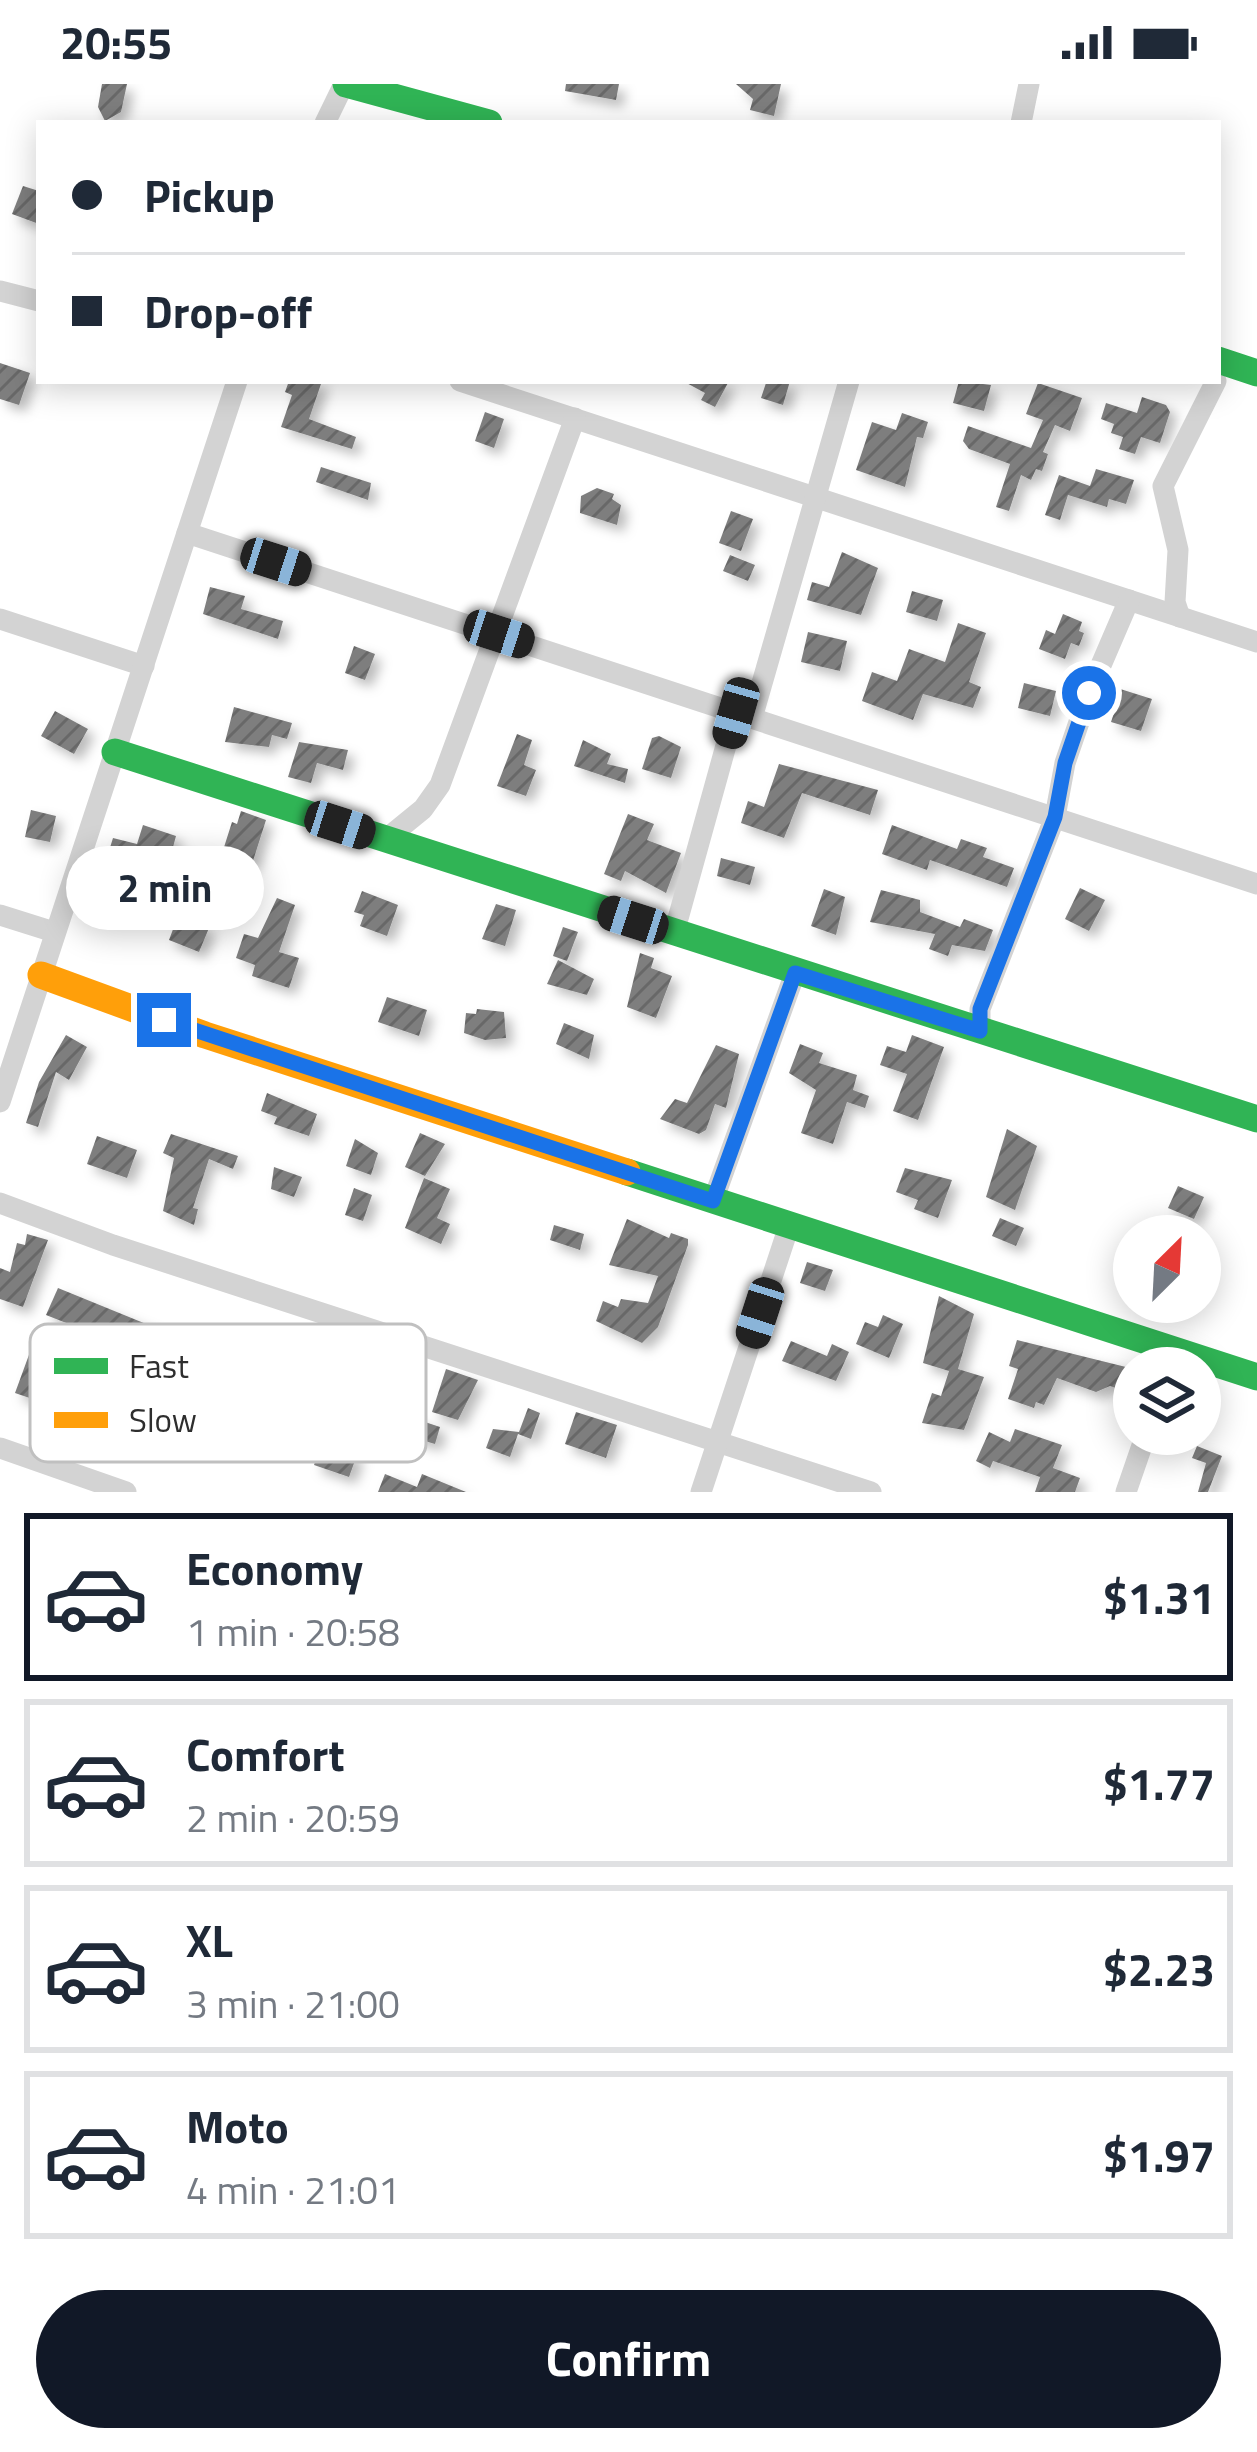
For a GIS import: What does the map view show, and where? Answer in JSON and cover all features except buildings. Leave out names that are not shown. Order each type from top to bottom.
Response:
[{"type":"street","points":[[327,120],[345,84],[478,120]]},
{"type":"street","points":[[1022,120],[1029,84]]},
{"type":"street","points":[[0,291],[36,300]]},
{"type":"street","points":[[1221,370],[1257,373]]},
{"type":"street","points":[[0,1102],[236,384]]},
{"type":"street","points":[[469,384],[1257,642]]},
{"type":"street","points":[[674,933],[848,384]]},
{"type":"street","points":[[1180,617],[1175,602],[1178,550],[1163,486],[1212,384]]},
{"type":"street","points":[[385,840],[423,809],[440,785],[575,418]]},
{"type":"street","points":[[187,533],[1257,884]]},
{"type":"street","points":[[980,1031],[980,1009],[1055,817],[1065,763],[1089,693],[1129,600]]},
{"type":"street","points":[[0,619],[144,666]]},
{"type":"street","points":[[115,752],[1257,1119]]},
{"type":"street","points":[[0,915],[54,932]]},
{"type":"street","points":[[713,1201],[795,973]]},
{"type":"street","points":[[41,975],[205,1035],[789,1226],[1134,1347]]},
{"type":"street","points":[[0,1203],[359,1324]]},
{"type":"street","points":[[701,1492],[789,1226]]},
{"type":"street","points":[[426,1347],[871,1492]]},
{"type":"street","points":[[1221,1364],[1254,1367]]},
{"type":"street","points":[[0,1448],[30,1459]]},
{"type":"street","points":[[1126,1492],[1139,1455]]},
{"type":"street","points":[[39,1462],[116,1490]]},
{"type":"traffic: fast","points":[[346,84],[478,120]]},
{"type":"traffic: fast","points":[[1221,361],[1257,373]]},
{"type":"traffic: fast","points":[[115,752],[1257,1119]]},
{"type":"traffic: fast","points":[[627,1172],[1257,1377]]},
{"type":"traffic: slow","points":[[41,975],[205,1035],[627,1172]]},
{"type":"route","points":[[164,1020],[713,1201],[795,973],[980,1031],[980,1009],[1055,817],[1065,763],[1089,693]]}]
